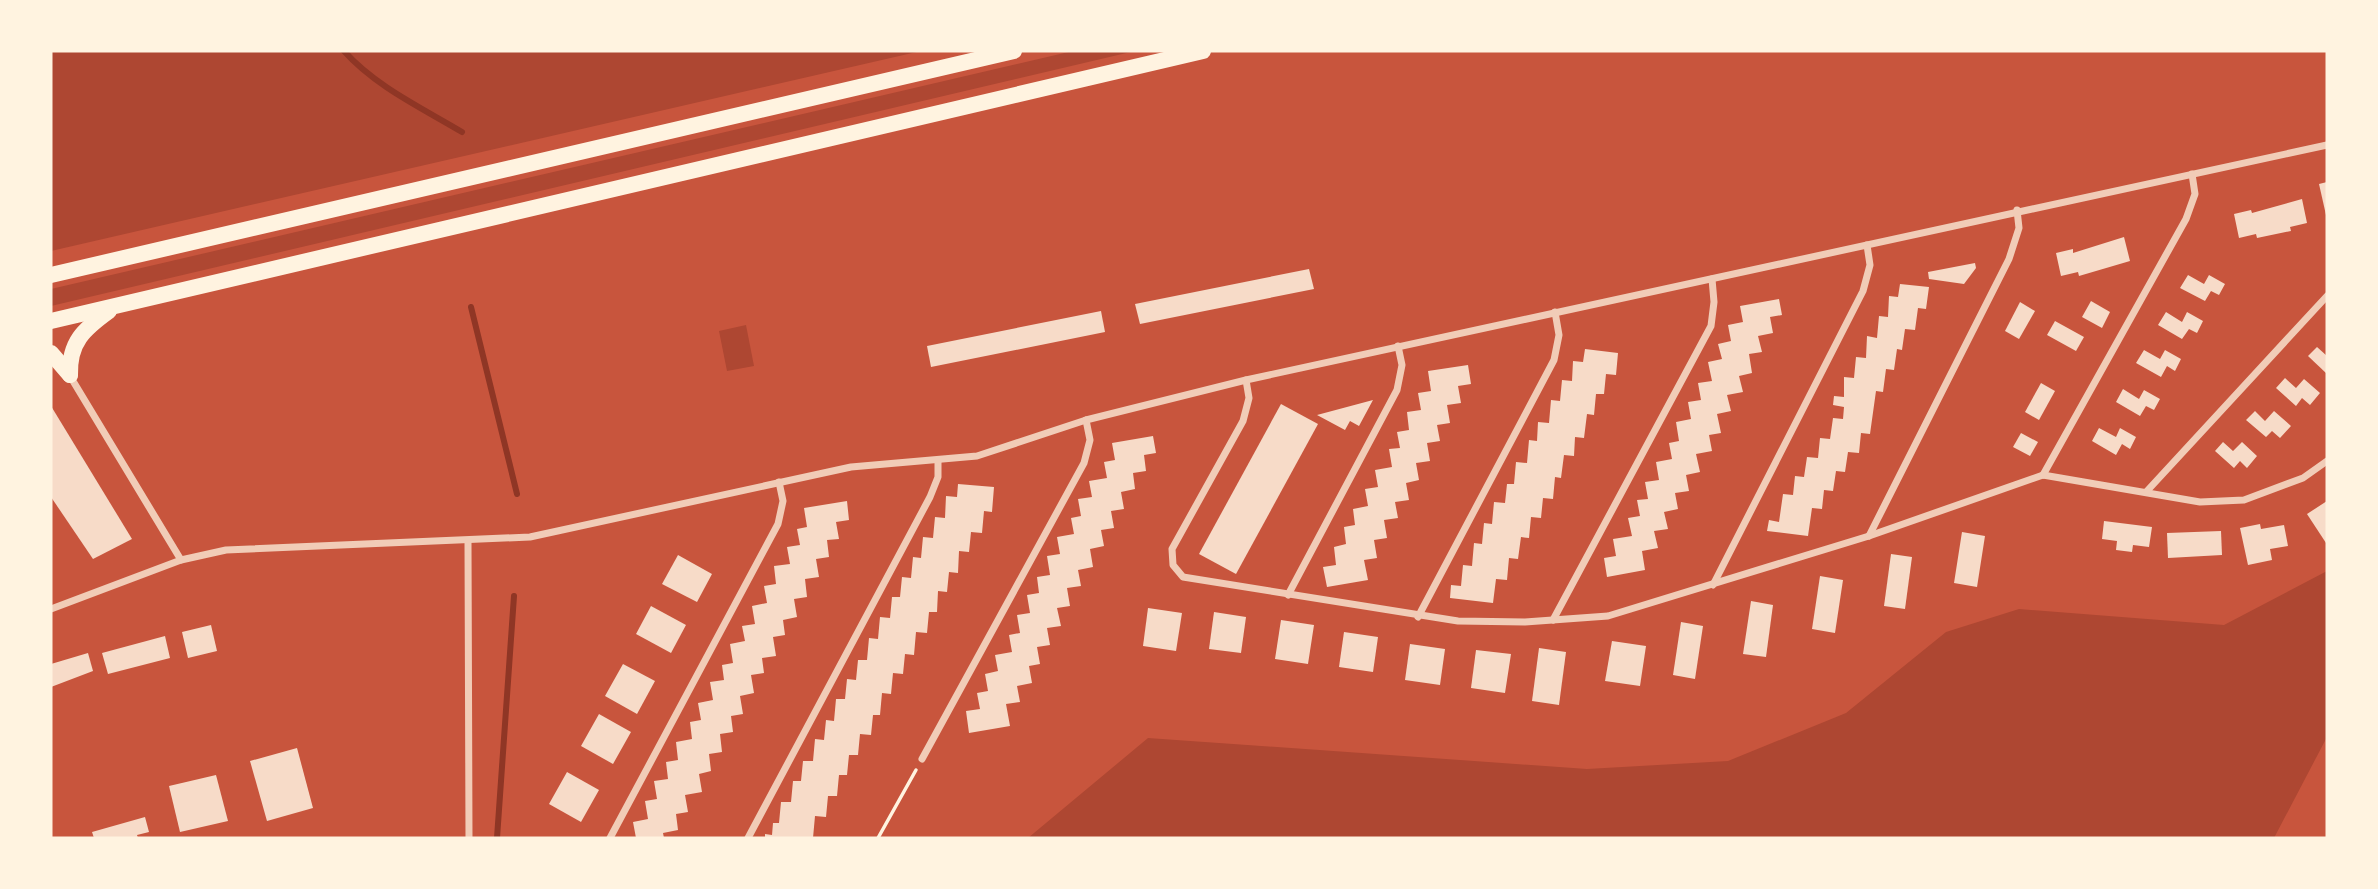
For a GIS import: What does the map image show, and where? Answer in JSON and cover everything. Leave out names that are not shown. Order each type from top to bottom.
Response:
[{"type":"highway","points":[[51,275],[1014,51]]},
{"type":"highway","points":[[51,321],[1203,51]]},
{"type":"highway","points":[[70,375],[69,355],[83,330],[118,304]]},
{"type":"highway","points":[[51,353],[70,375]]},
{"type":"street","points":[[51,608],[181,560],[226,550],[530,537],[851,467],[977,456],[1086,421],[1246,380],[2017,210],[2327,145]]},
{"type":"street","points":[[2043,475],[2186,219],[2195,194],[2192,174]]},
{"type":"street","points":[[1869,536],[2009,259],[2019,228],[2017,210]]},
{"type":"street","points":[[1713,586],[1863,291],[1870,265],[1867,245]]},
{"type":"street","points":[[1552,620],[1711,326],[1714,302],[1712,279]]},
{"type":"street","points":[[2147,491],[2327,296]]},
{"type":"street","points":[[1418,617],[1554,360],[1559,335],[1555,312]]},
{"type":"street","points":[[1288,595],[1397,390],[1402,365],[1398,346]]},
{"type":"street","points":[[70,375],[181,560]]},
{"type":"street","points":[[1246,380],[1250,398],[1242,421],[1172,549],[1173,565],[1183,578],[1418,617],[1458,621],[1552,620],[1608,616],[1869,536],[2043,475],[2200,502],[2244,500],[2303,478],[2327,461]]},
{"type":"street","points":[[922,759],[1084,463],[1090,440],[1086,421]]},
{"type":"street","points":[[748,838],[930,497],[938,477],[938,460]]},
{"type":"street","points":[[610,838],[778,524],[783,501],[779,482]]},
{"type":"street","points":[[468,541],[468,838]]},
{"type":"path","points":[[878,838],[922,759]]},
{"type":"shaded area","points":[[51,51],[921,51],[51,251]]},
{"type":"shaded area","points":[[1073,51],[1135,51],[51,306],[51,289]]},
{"type":"shaded area","points":[[746,325],[754,366],[727,371],[719,331]]},
{"type":"shaded area","points":[[2327,571],[2327,737],[2274,838],[1028,838],[1148,738],[1587,769],[1728,761],[1846,713],[1946,632],[2019,609],[2224,625]]},
{"type":"building","points":[[2327,182],[2327,215],[2326,215],[2319,184]]},
{"type":"building","points":[[2302,199],[2307,223],[2290,227],[2291,231],[2257,238],[2256,234],[2239,238],[2234,214],[2251,210],[2252,213]]},
{"type":"building","points":[[2124,237],[2130,261],[2079,276],[2078,272],[2061,276],[2056,253],[2073,249],[2073,253]]},
{"type":"building","points":[[1975,263],[1976,268],[1964,284],[1929,279],[1928,272]]},
{"type":"building","points":[[1309,269],[1314,289],[1140,324],[1135,304]]},
{"type":"building","points":[[2188,275],[2204,284],[2209,275],[2225,284],[2219,295],[2211,291],[2205,301],[2180,288]]},
{"type":"building","points":[[1900,284],[1929,287],[1926,309],[1918,308],[1915,330],[1905,329],[1902,350],[1897,349],[1894,370],[1886,369],[1883,392],[1876,391],[1870,434],[1861,433],[1859,453],[1848,452],[1845,472],[1836,471],[1833,491],[1824,490],[1822,509],[1812,508],[1808,536],[1767,531],[1769,520],[1779,522],[1783,494],[1793,495],[1795,476],[1804,477],[1807,457],[1818,458],[1820,438],[1830,439],[1833,418],[1843,419],[1844,407],[1833,405],[1834,396],[1844,397],[1844,377],[1854,378],[1856,357],[1866,358],[1867,336],[1877,338],[1879,316],[1888,317],[1889,296],[1898,297]]},
{"type":"building","points":[[1779,299],[1782,315],[1770,317],[1773,333],[1758,336],[1762,352],[1749,354],[1752,373],[1739,376],[1743,392],[1727,395],[1731,411],[1717,414],[1721,433],[1709,435],[1712,451],[1696,454],[1700,472],[1686,475],[1689,491],[1675,493],[1678,509],[1664,512],[1668,529],[1654,531],[1658,548],[1642,551],[1645,570],[1607,577],[1604,558],[1616,556],[1613,539],[1632,536],[1628,518],[1640,516],[1637,500],[1648,499],[1645,482],[1659,480],[1656,462],[1672,459],[1669,443],[1679,441],[1676,422],[1691,419],[1688,402],[1701,400],[1698,383],[1712,381],[1708,362],[1722,359],[1718,344],[1731,341],[1728,325],[1743,322],[1740,306]]},
{"type":"building","points":[[2091,301],[2110,312],[2102,328],[2082,317]]},
{"type":"building","points":[[2020,302],[2035,311],[2019,339],[2005,331]]},
{"type":"building","points":[[1101,311],[1105,332],[931,367],[927,346]]},
{"type":"building","points":[[2166,312],[2182,322],[2187,312],[2203,321],[2197,333],[2189,329],[2182,339],[2158,325]]},
{"type":"building","points":[[2055,321],[2084,337],[2076,351],[2047,335]]},
{"type":"building","points":[[2317,347],[2327,356],[2327,374],[2308,356]]},
{"type":"building","points":[[1585,349],[1618,353],[1616,375],[1606,374],[1604,394],[1596,394],[1594,415],[1587,414],[1584,438],[1575,437],[1574,456],[1564,455],[1561,478],[1555,477],[1553,499],[1543,498],[1541,518],[1531,517],[1529,538],[1521,537],[1518,559],[1509,558],[1507,580],[1496,579],[1493,603],[1450,598],[1451,585],[1461,586],[1463,565],[1472,566],[1474,543],[1482,544],[1484,523],[1492,524],[1494,502],[1505,503],[1507,484],[1514,484],[1516,462],[1527,463],[1529,440],[1537,441],[1538,422],[1549,423],[1551,400],[1560,401],[1562,380],[1572,381],[1573,361],[1583,362]]},
{"type":"building","points":[[2144,350],[2160,359],[2165,350],[2181,359],[2175,371],[2167,366],[2161,377],[2136,363]]},
{"type":"building","points":[[1468,365],[1471,384],[1458,386],[1461,403],[1447,405],[1450,423],[1437,425],[1440,441],[1427,443],[1430,461],[1416,463],[1419,480],[1406,483],[1409,500],[1395,502],[1398,518],[1384,520],[1387,538],[1374,540],[1377,558],[1364,560],[1368,580],[1327,587],[1323,567],[1336,565],[1334,547],[1346,544],[1344,527],[1355,525],[1353,509],[1368,506],[1365,489],[1378,487],[1375,470],[1392,467],[1389,449],[1400,448],[1397,432],[1409,430],[1407,412],[1421,410],[1418,393],[1431,391],[1428,371]]},
{"type":"building","points":[[2285,378],[2296,388],[2304,379],[2320,393],[2310,405],[2302,398],[2296,406],[2276,388]]},
{"type":"building","points":[[2041,383],[2055,391],[2039,420],[2025,412]]},
{"type":"building","points":[[2123,389],[2139,399],[2144,390],[2160,399],[2154,410],[2146,406],[2140,416],[2116,402]]},
{"type":"building","points":[[1373,400],[1359,426],[1350,421],[1345,430],[1317,415]]},
{"type":"building","points":[[1281,404],[1318,424],[1236,574],[1199,554]]},
{"type":"building","points":[[51,406],[132,539],[93,559],[51,497]]},
{"type":"building","points":[[2255,411],[2265,421],[2274,411],[2291,426],[2280,438],[2272,431],[2266,437],[2246,420]]},
{"type":"building","points":[[2099,428],[2116,437],[2120,428],[2136,437],[2130,449],[2122,444],[2116,455],[2092,441]]},
{"type":"building","points":[[2021,433],[2038,442],[2030,456],[2013,447]]},
{"type":"building","points":[[1153,436],[1156,453],[1144,455],[1146,471],[1133,473],[1135,489],[1121,492],[1124,509],[1111,511],[1114,528],[1101,530],[1104,546],[1090,549],[1093,567],[1078,570],[1081,586],[1067,588],[1070,606],[1057,608],[1061,626],[1047,628],[1050,645],[1037,647],[1040,664],[1029,666],[1032,683],[1017,686],[1020,702],[1006,704],[1010,726],[969,733],[966,711],[980,709],[977,693],[988,691],[985,674],[998,671],[995,655],[1012,652],[1009,635],[1020,633],[1017,615],[1030,613],[1027,595],[1039,593],[1037,577],[1050,575],[1047,556],[1060,554],[1057,537],[1074,534],[1071,518],[1081,516],[1078,499],[1092,497],[1089,481],[1107,478],[1104,462],[1115,460],[1112,443]]},
{"type":"building","points":[[2223,442],[2233,451],[2242,442],[2257,456],[2247,468],[2240,461],[2234,468],[2215,451]]},
{"type":"building","points":[[958,484],[994,487],[992,512],[984,511],[982,533],[971,532],[969,552],[959,551],[958,573],[949,572],[947,592],[938,591],[937,612],[929,612],[927,633],[916,632],[914,655],[905,654],[903,674],[893,673],[891,694],[882,693],[880,715],[873,715],[871,735],[860,734],[858,755],[849,755],[847,775],[839,775],[837,796],[828,796],[826,817],[815,816],[813,838],[765,838],[765,834],[772,835],[773,823],[779,823],[781,802],[791,802],[793,781],[801,781],[803,761],[813,761],[815,739],[824,740],[826,720],[834,721],[836,699],[845,699],[847,679],[856,680],[858,660],[867,660],[869,638],[878,639],[880,617],[890,618],[892,597],[900,597],[902,577],[911,578],[913,557],[921,558],[923,537],[933,538],[935,517],[945,518],[946,496],[957,497]]},
{"type":"building","points":[[847,501],[849,520],[836,522],[839,539],[827,540],[829,557],[816,559],[819,577],[805,579],[807,597],[794,599],[797,617],[783,620],[785,635],[773,637],[776,656],[762,658],[764,673],[751,675],[754,693],[740,696],[743,714],[731,716],[733,732],[720,734],[722,752],[709,754],[711,771],[699,774],[702,792],[685,795],[688,812],[676,814],[678,830],[663,833],[664,838],[636,838],[633,822],[648,819],[645,801],[657,799],[654,781],[668,779],[666,762],[678,760],[676,742],[692,739],[690,722],[701,720],[698,703],[713,700],[710,682],[724,680],[722,665],[733,663],[730,644],[745,641],[742,626],[755,624],[752,606],[767,603],[764,586],[776,584],[774,566],[790,564],[787,547],[800,545],[797,529],[807,527],[804,508]]},
{"type":"building","points":[[2327,501],[2327,542],[2326,543],[2307,514]]},
{"type":"building","points":[[2104,521],[2152,527],[2149,547],[2133,545],[2132,552],[2116,550],[2117,541],[2102,539]]},
{"type":"building","points":[[2260,524],[2261,529],[2284,525],[2288,546],[2270,549],[2272,560],[2248,565],[2240,528]]},
{"type":"building","points":[[2221,531],[2222,555],[2168,558],[2167,533]]},
{"type":"building","points":[[1962,532],[1985,536],[1977,587],[1954,583]]},
{"type":"building","points":[[1891,554],[1912,557],[1905,609],[1884,606]]},
{"type":"building","points":[[678,555],[712,574],[697,602],[662,584]]},
{"type":"building","points":[[1820,576],[1843,580],[1835,633],[1812,629]]},
{"type":"building","points":[[1751,601],[1773,605],[1766,657],[1743,654]]},
{"type":"building","points":[[651,606],[686,625],[671,653],[636,634]]},
{"type":"building","points":[[1148,608],[1182,613],[1176,651],[1143,646]]},
{"type":"building","points":[[1214,612],[1246,617],[1241,653],[1209,649]]},
{"type":"building","points":[[1281,620],[1314,625],[1308,664],[1275,659]]},
{"type":"building","points":[[1681,622],[1703,626],[1695,679],[1673,675]]},
{"type":"building","points":[[211,625],[217,651],[188,658],[182,632]]},
{"type":"building","points":[[1344,632],[1378,637],[1373,672],[1339,667]]},
{"type":"building","points":[[165,636],[170,658],[108,674],[102,653]]},
{"type":"building","points":[[1612,641],[1646,646],[1640,686],[1605,681]]},
{"type":"building","points":[[1410,644],[1445,649],[1440,685],[1405,680]]},
{"type":"building","points":[[1539,648],[1566,652],[1559,705],[1532,701]]},
{"type":"building","points":[[1476,650],[1511,654],[1505,693],[1471,688]]},
{"type":"building","points":[[88,653],[93,671],[51,687],[51,664]]},
{"type":"building","points":[[623,664],[655,681],[637,714],[605,696]]},
{"type":"building","points":[[599,714],[631,732],[613,764],[581,746]]},
{"type":"building","points":[[297,748],[313,808],[267,821],[250,761]]},
{"type":"building","points":[[567,772],[599,790],[581,822],[549,804]]},
{"type":"building","points":[[216,775],[228,821],[180,832],[169,786]]},
{"type":"building","points":[[145,817],[149,832],[137,835],[138,838],[94,838],[92,832]]},
{"type":"waterway","points":[[344,51],[384,86],[462,132]]},
{"type":"waterway","points":[[471,307],[517,494]]},
{"type":"waterway","points":[[497,838],[514,596]]}]
